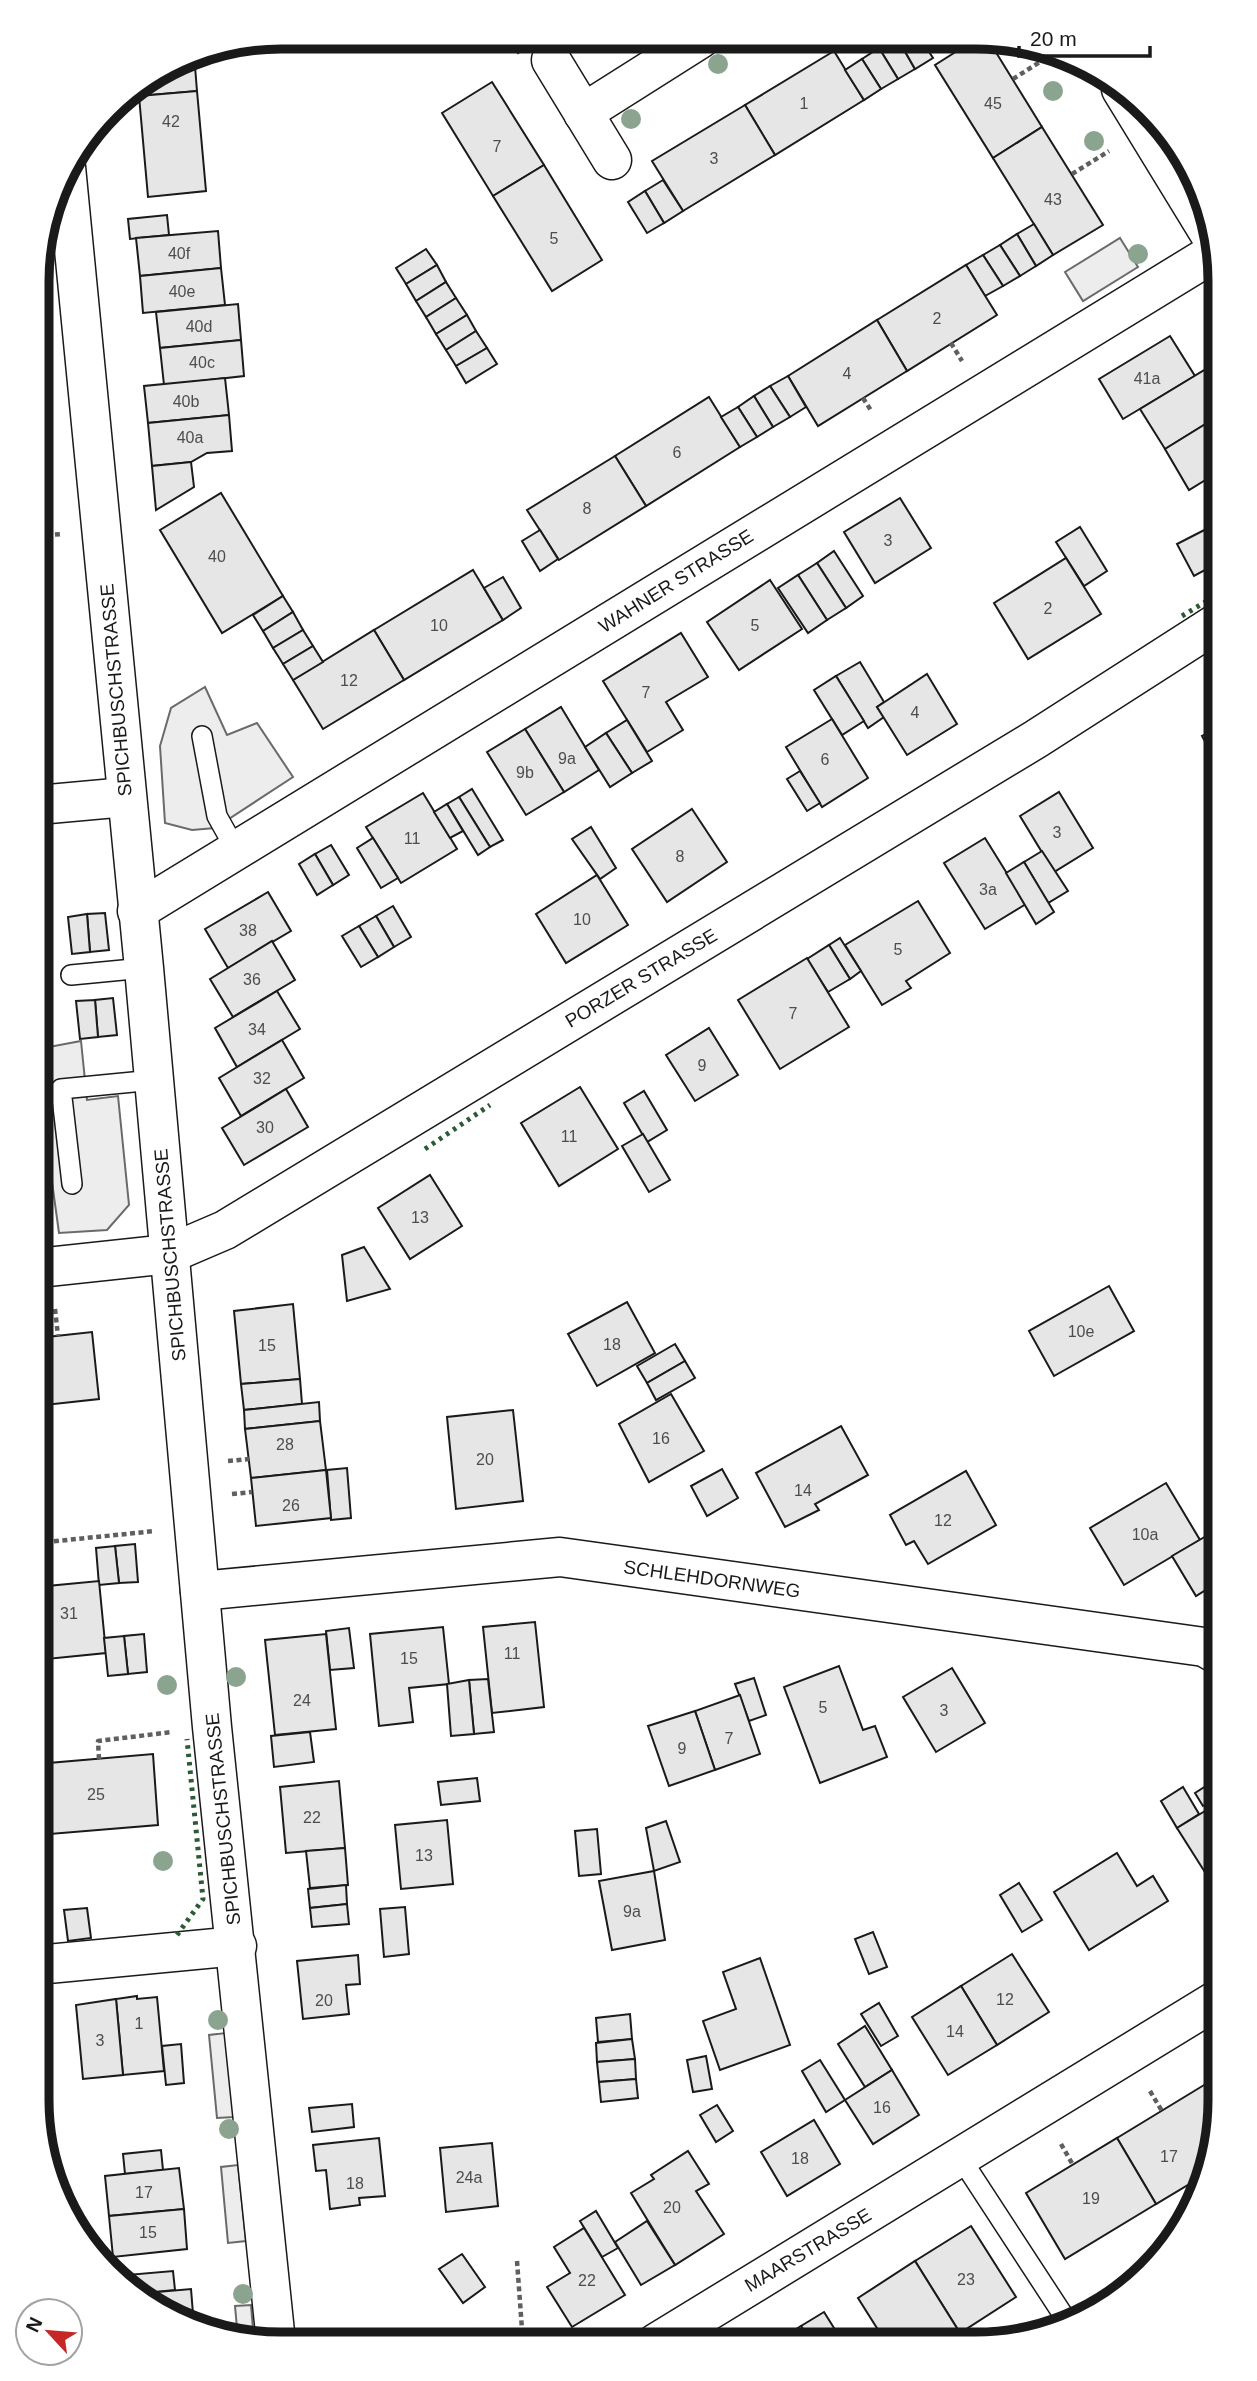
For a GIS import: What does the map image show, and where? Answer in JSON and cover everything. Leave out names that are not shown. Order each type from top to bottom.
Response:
[{"type":"street","points":[[583,113],[684,49]]},
{"type":"street","points":[[551,60],[612,160]]},
{"type":"street","points":[[1137,115],[1199,216]]},
{"type":"street","name":"SPICHBUSCHSTRASSE","points":[[68,189],[144,968],[212,1727],[237,1946],[275,2332]]},
{"type":"street","name":"WAHNER STRASSE","points":[[137,911],[1206,258]]},
{"type":"street","name":"PORZER STRASSE","points":[[49,1267],[169,1254],[225,1230],[1035,739],[1208,629]]},
{"type":"street","points":[[49,804],[126,797]]},
{"type":"street","name":"SCHLEHDORNWEG","points":[[201,1591],[560,1557],[1208,1649]]},
{"type":"street","points":[[49,1964],[237,1946]]},
{"type":"street","name":"MAARSTRASSE","points":[[674,2332],[1208,2005]]},
{"type":"lane","points":[[202,736],[217,816],[236,850]]},
{"type":"lane","points":[[71,975],[144,968]]},
{"type":"lane","points":[[72,1184],[61,1088],[154,1080]]},
{"type":"lane","points":[[960,2157],[1063,2315]]},
{"type":"path","points":[[1013,79],[1045,59]]},
{"type":"path","points":[[49,1542],[194,1527]]},
{"type":"path","points":[[99,1759],[97,1741],[212,1727]]},
{"type":"path","points":[[517,2261],[522,2332]]},
{"type":"shaded area","points":[[1120,238],[1138,267],[1083,301],[1065,272]]},
{"type":"shaded area","points":[[205,687],[227,735],[257,723],[293,777],[215,828],[192,830],[165,823],[160,746],[171,708]]},
{"type":"shaded area","points":[[81,1041],[87,1100],[118,1096],[129,1205],[107,1230],[59,1233],[49,1160],[49,1047]]},
{"type":"shaded area","points":[[226,2033],[234,2117],[217,2118],[209,2035]]},
{"type":"shaded area","points":[[238,2165],[246,2241],[228,2243],[221,2167]]},
{"type":"shaded area","points":[[251,2305],[253,2330],[237,2327],[235,2306]]},
{"type":"building","points":[[880,49],[904,49],[915,69],[898,79]]},
{"type":"building","points":[[880,49],[898,79],[881,89],[862,59]]},
{"type":"building","points":[[904,49],[927,49],[933,58],[915,69]]},
{"type":"building","points":[[960,49],[994,49],[1042,127],[993,158],[935,65]]},
{"type":"building","points":[[834,51],[864,100],[775,155],[745,105]]},
{"type":"building","points":[[862,59],[881,89],[864,100],[845,70]]},
{"type":"building","points":[[195,66],[197,91],[142,96],[165,80]]},
{"type":"building","points":[[492,82],[544,165],[493,196],[442,113]]},
{"type":"building","points":[[197,91],[206,191],[148,197],[139,98]]},
{"type":"building","points":[[745,105],[775,155],[683,211],[652,161]]},
{"type":"building","points":[[1042,127],[1103,225],[1053,255],[993,158]]},
{"type":"building","points":[[544,165],[602,260],[552,291],[493,196]]},
{"type":"building","points":[[663,180],[683,211],[664,223],[645,191]]},
{"type":"building","points":[[645,191],[664,223],[647,233],[628,202]]},
{"type":"building","points":[[167,215],[169,235],[130,239],[128,219]]},
{"type":"building","points":[[1034,224],[1053,255],[1036,266],[1017,234]]},
{"type":"building","points":[[218,231],[221,268],[140,276],[136,238]]},
{"type":"building","points":[[1017,234],[1036,266],[1020,276],[1000,245]]},
{"type":"building","points":[[1000,245],[1020,276],[1003,286],[983,255]]},
{"type":"building","points":[[426,249],[437,265],[406,284],[396,268]]},
{"type":"building","points":[[983,255],[1003,286],[985,296],[966,265]]},
{"type":"building","points":[[437,265],[446,282],[416,301],[406,284]]},
{"type":"building","points":[[966,265],[997,315],[907,371],[877,320]]},
{"type":"building","points":[[221,268],[225,305],[143,313],[140,276]]},
{"type":"building","points":[[446,282],[456,298],[426,317],[416,301]]},
{"type":"building","points":[[456,298],[467,315],[436,334],[426,317]]},
{"type":"building","points":[[238,304],[241,340],[160,348],[156,312]]},
{"type":"building","points":[[467,315],[476,331],[446,350],[436,334]]},
{"type":"building","points":[[877,320],[907,371],[818,426],[788,376]]},
{"type":"building","points":[[476,331],[487,348],[456,366],[446,350]]},
{"type":"building","points":[[1170,336],[1195,376],[1123,419],[1099,379]]},
{"type":"building","points":[[241,340],[244,376],[164,385],[160,348]]},
{"type":"building","points":[[487,348],[497,364],[466,383],[456,366]]},
{"type":"building","points":[[1208,368],[1208,422],[1165,449],[1140,409]]},
{"type":"building","points":[[788,376],[806,407],[790,417],[770,386]]},
{"type":"building","points":[[225,378],[229,415],[148,423],[144,386]]},
{"type":"building","points":[[770,386],[790,417],[773,427],[754,396]]},
{"type":"building","points":[[754,396],[773,427],[757,437],[738,407]]},
{"type":"building","points":[[709,397],[740,447],[646,506],[615,456]]},
{"type":"building","points":[[738,407],[757,437],[740,447],[721,417]]},
{"type":"building","points":[[229,415],[232,451],[207,453],[191,462],[152,466],[148,423]]},
{"type":"building","points":[[1208,422],[1208,478],[1189,490],[1165,449]]},
{"type":"building","points":[[615,456],[646,506],[559,560],[527,510]]},
{"type":"building","points":[[191,462],[194,487],[156,510],[152,466]]},
{"type":"building","points":[[221,493],[283,596],[222,633],[160,530]]},
{"type":"building","points":[[900,498],[931,548],[875,583],[844,532]]},
{"type":"building","points":[[1080,527],[1107,571],[1084,586],[1056,542]]},
{"type":"building","points":[[1208,528],[1208,568],[1194,576],[1177,544]]},
{"type":"building","points":[[540,530],[558,559],[540,571],[522,541]]},
{"type":"building","points":[[834,551],[863,596],[846,608],[817,563]]},
{"type":"building","points":[[1066,558],[1101,614],[1028,659],[994,603]]},
{"type":"building","points":[[817,563],[846,608],[827,620],[798,575]]},
{"type":"building","points":[[473,570],[503,620],[404,680],[374,630]]},
{"type":"building","points":[[798,575],[827,620],[808,633],[778,588]]},
{"type":"building","points":[[503,577],[521,608],[503,620],[484,588]]},
{"type":"building","points":[[770,580],[802,629],[739,670],[707,622]]},
{"type":"building","points":[[283,596],[293,612],[263,631],[253,615]]},
{"type":"building","points":[[293,612],[303,630],[273,648],[263,631]]},
{"type":"building","points":[[303,630],[313,646],[283,664],[273,648]]},
{"type":"building","points":[[374,630],[404,680],[323,729],[293,680]]},
{"type":"building","points":[[681,633],[708,677],[666,702],[683,730],[647,752],[603,681]]},
{"type":"building","points":[[313,646],[323,662],[293,680],[283,664]]},
{"type":"building","points":[[860,662],[884,702],[877,707],[884,717],[868,728],[836,676]]},
{"type":"building","points":[[927,674],[957,724],[907,755],[877,707]]},
{"type":"building","points":[[836,676],[864,721],[842,735],[814,690]]},
{"type":"building","points":[[561,707],[599,770],[564,792],[525,729]]},
{"type":"building","points":[[832,719],[868,778],[822,807],[786,747]]},
{"type":"building","points":[[627,720],[652,761],[632,773],[606,733]]},
{"type":"building","points":[[525,729],[564,792],[526,815],[487,752]]},
{"type":"building","points":[[606,733],[632,773],[610,787],[585,747]]},
{"type":"building","points":[[1208,733],[1208,747],[1202,736]]},
{"type":"building","points":[[800,771],[820,803],[807,811],[787,779]]},
{"type":"building","points":[[472,789],[503,840],[490,847],[459,797]]},
{"type":"building","points":[[1059,792],[1093,848],[1054,872],[1020,816]]},
{"type":"building","points":[[423,793],[457,849],[401,883],[366,827]]},
{"type":"building","points":[[459,797],[490,847],[478,855],[447,804]]},
{"type":"building","points":[[447,804],[463,831],[450,838],[434,812]]},
{"type":"building","points":[[692,809],[727,862],[667,902],[632,849]]},
{"type":"building","points":[[591,827],[616,868],[600,879],[572,839]]},
{"type":"building","points":[[373,838],[398,878],[381,888],[357,848]]},
{"type":"building","points":[[985,838],[1026,904],[985,929],[944,863]]},
{"type":"building","points":[[331,845],[349,875],[333,885],[315,854]]},
{"type":"building","points":[[1042,851],[1068,891],[1048,903],[1024,862]]},
{"type":"building","points":[[315,854],[333,885],[317,895],[299,864]]},
{"type":"building","points":[[1024,862],[1054,912],[1036,924],[1006,873]]},
{"type":"building","points":[[597,875],[628,925],[566,963],[536,914]]},
{"type":"building","points":[[268,892],[291,931],[228,968],[205,929]]},
{"type":"building","points":[[918,901],[950,953],[906,981],[911,988],[882,1005],[845,945]]},
{"type":"building","points":[[393,906],[411,937],[394,947],[376,916]]},
{"type":"building","points":[[105,913],[109,950],[90,952],[87,914]]},
{"type":"building","points":[[87,914],[90,952],[72,954],[68,917]]},
{"type":"building","points":[[376,916],[394,947],[378,957],[359,926]]},
{"type":"building","points":[[359,926],[378,957],[361,967],[342,936]]},
{"type":"building","points":[[840,938],[861,971],[850,979],[829,945]]},
{"type":"building","points":[[272,941],[295,980],[233,1017],[210,979]]},
{"type":"building","points":[[829,945],[850,979],[828,992],[807,959]]},
{"type":"building","points":[[807,958],[849,1027],[780,1069],[738,1000]]},
{"type":"building","points":[[277,991],[300,1029],[237,1067],[215,1028]]},
{"type":"building","points":[[113,998],[117,1035],[98,1037],[95,1000]]},
{"type":"building","points":[[95,1000],[98,1037],[80,1039],[76,1001]]},
{"type":"building","points":[[709,1028],[738,1075],[695,1101],[666,1055]]},
{"type":"building","points":[[282,1040],[304,1078],[241,1116],[219,1078]]},
{"type":"building","points":[[580,1087],[618,1149],[559,1186],[521,1123]]},
{"type":"building","points":[[286,1089],[308,1127],[244,1165],[222,1128]]},
{"type":"building","points":[[644,1091],[667,1130],[647,1142],[624,1103]]},
{"type":"building","points":[[643,1134],[670,1180],[649,1192],[622,1146]]},
{"type":"building","points":[[430,1175],[462,1226],[410,1259],[378,1208]]},
{"type":"building","points":[[364,1247],[390,1289],[347,1301],[342,1255]]},
{"type":"building","points":[[1109,1286],[1134,1331],[1054,1376],[1029,1331]]},
{"type":"building","points":[[627,1302],[655,1353],[597,1386],[568,1334]]},
{"type":"building","points":[[293,1304],[300,1379],[241,1384],[234,1311]]},
{"type":"building","points":[[92,1332],[99,1399],[49,1405],[49,1337]]},
{"type":"building","points":[[675,1344],[685,1361],[647,1383],[637,1366]]},
{"type":"building","points":[[685,1361],[695,1378],[656,1400],[647,1383]]},
{"type":"building","points":[[300,1379],[302,1404],[244,1410],[241,1384]]},
{"type":"building","points":[[671,1394],[704,1451],[649,1482],[619,1424]]},
{"type":"building","points":[[319,1402],[320,1421],[245,1429],[244,1410]]},
{"type":"building","points":[[513,1410],[523,1501],[456,1509],[447,1417]]},
{"type":"building","points":[[320,1421],[326,1470],[251,1478],[245,1429]]},
{"type":"building","points":[[841,1426],[868,1475],[815,1504],[819,1510],[785,1527],[756,1473]]},
{"type":"building","points":[[347,1468],[351,1518],[331,1520],[327,1470]]},
{"type":"building","points":[[722,1469],[738,1498],[707,1516],[691,1486]]},
{"type":"building","points":[[326,1470],[331,1518],[256,1526],[251,1478]]},
{"type":"building","points":[[966,1471],[996,1525],[928,1564],[914,1541],[906,1545],[890,1515]]},
{"type":"building","points":[[1166,1483],[1200,1540],[1124,1585],[1090,1528]]},
{"type":"building","points":[[1208,1535],[1208,1588],[1196,1596],[1172,1556]]},
{"type":"building","points":[[135,1544],[138,1582],[119,1583],[115,1546]]},
{"type":"building","points":[[115,1546],[119,1583],[99,1585],[96,1548]]},
{"type":"building","points":[[99,1581],[106,1653],[49,1659],[49,1586]]},
{"type":"building","points":[[535,1622],[544,1707],[492,1713],[483,1627]]},
{"type":"building","points":[[443,1627],[449,1684],[409,1688],[413,1722],[379,1726],[370,1634]]},
{"type":"building","points":[[349,1628],[354,1668],[330,1670],[326,1631]]},
{"type":"building","points":[[144,1634],[147,1672],[128,1674],[124,1636]]},
{"type":"building","points":[[326,1634],[336,1729],[275,1735],[265,1640]]},
{"type":"building","points":[[124,1636],[128,1674],[108,1676],[104,1638]]},
{"type":"building","points":[[839,1666],[863,1730],[875,1726],[887,1757],[820,1783],[784,1687]]},
{"type":"building","points":[[952,1668],[985,1723],[936,1752],[903,1697]]},
{"type":"building","points":[[754,1678],[766,1715],[749,1721],[735,1684]]},
{"type":"building","points":[[488,1679],[494,1732],[474,1734],[469,1680]]},
{"type":"building","points":[[469,1680],[474,1734],[451,1736],[447,1684]]},
{"type":"building","points":[[740,1695],[760,1754],[715,1770],[695,1711]]},
{"type":"building","points":[[695,1711],[715,1770],[669,1786],[648,1726]]},
{"type":"building","points":[[310,1732],[314,1762],[274,1767],[271,1736]]},
{"type":"building","points":[[153,1754],[158,1825],[49,1834],[49,1763]]},
{"type":"building","points":[[477,1778],[480,1801],[441,1805],[438,1782]]},
{"type":"building","points":[[339,1781],[345,1848],[286,1853],[280,1787]]},
{"type":"building","points":[[1208,1785],[1208,1803],[1203,1806],[1195,1793]]},
{"type":"building","points":[[1183,1787],[1199,1814],[1177,1828],[1161,1801]]},
{"type":"building","points":[[1208,1809],[1208,1877],[1177,1828]]},
{"type":"building","points":[[447,1820],[453,1884],[401,1889],[395,1825]]},
{"type":"building","points":[[666,1821],[680,1862],[654,1871],[646,1828]]},
{"type":"building","points":[[597,1829],[601,1874],[579,1876],[575,1831]]},
{"type":"building","points":[[345,1848],[348,1885],[310,1888],[306,1851]]},
{"type":"building","points":[[1117,1853],[1137,1886],[1153,1876],[1168,1901],[1089,1950],[1054,1892]]},
{"type":"building","points":[[654,1871],[665,1940],[612,1950],[599,1881]]},
{"type":"building","points":[[1019,1883],[1042,1920],[1022,1932],[1000,1895]]},
{"type":"building","points":[[346,1885],[347,1904],[310,1908],[308,1889]]},
{"type":"building","points":[[347,1904],[349,1924],[312,1927],[310,1908]]},
{"type":"building","points":[[405,1907],[409,1954],[384,1957],[380,1909]]},
{"type":"building","points":[[87,1908],[91,1938],[68,1941],[64,1910]]},
{"type":"building","points":[[873,1932],[887,1967],[869,1974],[855,1939]]},
{"type":"building","points":[[1012,1954],[1049,2012],[997,2045],[961,1986]]},
{"type":"building","points":[[358,1955],[360,1984],[346,1985],[349,2014],[303,2019],[297,1961]]},
{"type":"building","points":[[760,1958],[790,2045],[720,2070],[703,2021],[736,2009],[723,1972]]},
{"type":"building","points":[[961,1986],[997,2045],[948,2075],[912,2017]]},
{"type":"building","points":[[137,1996],[137,1999],[157,1997],[164,2071],[123,2075],[116,1999]]},
{"type":"building","points":[[116,1999],[123,2075],[83,2079],[76,2005]]},
{"type":"building","points":[[879,2003],[898,2036],[881,2046],[861,2014]]},
{"type":"building","points":[[630,2014],[632,2039],[598,2042],[596,2018]]},
{"type":"building","points":[[865,2026],[892,2070],[865,2087],[838,2044]]},
{"type":"building","points":[[632,2039],[635,2059],[597,2062],[596,2043]]},
{"type":"building","points":[[181,2044],[184,2083],[166,2085],[162,2046]]},
{"type":"building","points":[[706,2056],[712,2089],[693,2092],[687,2060]]},
{"type":"building","points":[[635,2059],[636,2079],[599,2082],[597,2062]]},
{"type":"building","points":[[820,2060],[845,2100],[826,2112],[802,2071]]},
{"type":"building","points":[[892,2070],[919,2115],[873,2144],[845,2100]]},
{"type":"building","points":[[636,2079],[638,2098],[601,2102],[599,2082]]},
{"type":"building","points":[[1208,2083],[1204,2145],[1192,2182],[1156,2204],[1117,2138]]},
{"type":"building","points":[[352,2104],[354,2127],[312,2132],[309,2108]]},
{"type":"building","points":[[717,2105],[733,2131],[716,2142],[700,2115]]},
{"type":"building","points":[[814,2120],[840,2164],[787,2196],[761,2152]]},
{"type":"building","points":[[379,2138],[385,2196],[359,2198],[360,2205],[330,2209],[326,2170],[316,2171],[313,2145]]},
{"type":"building","points":[[1117,2138],[1156,2204],[1065,2259],[1026,2193]]},
{"type":"building","points":[[492,2143],[498,2206],[446,2212],[440,2148]]},
{"type":"building","points":[[161,2150],[163,2170],[125,2174],[123,2154]]},
{"type":"building","points":[[688,2151],[709,2184],[696,2191],[724,2234],[675,2265],[631,2193],[654,2179],[651,2175]]},
{"type":"building","points":[[179,2168],[184,2209],[109,2216],[105,2176]]},
{"type":"building","points":[[184,2209],[187,2249],[113,2257],[109,2216]]},
{"type":"building","points":[[596,2211],[618,2248],[602,2257],[580,2221]]},
{"type":"building","points":[[647,2221],[675,2265],[641,2285],[615,2242]]},
{"type":"building","points":[[971,2226],[1016,2297],[959,2332],[915,2261]]},
{"type":"building","points":[[584,2228],[625,2295],[572,2327],[547,2287],[570,2273],[554,2247]]},
{"type":"building","points":[[462,2254],[485,2287],[463,2303],[439,2269]]},
{"type":"building","points":[[915,2261],[959,2332],[879,2332],[858,2298]]},
{"type":"building","points":[[173,2271],[175,2290],[152,2292],[129,2275]]},
{"type":"building","points":[[191,2289],[193,2314],[165,2301],[152,2292]]},
{"type":"building","points":[[824,2312],[836,2332],[805,2332],[801,2326]]},
{"type":"building","points":[[801,2326],[805,2332],[791,2332]]},
{"type":"hedge","points":[[1182,616],[1208,600]]},
{"type":"hedge","points":[[425,1149],[490,1105]]},
{"type":"hedge","points":[[177,1935],[203,1899],[187,1739]]}]
